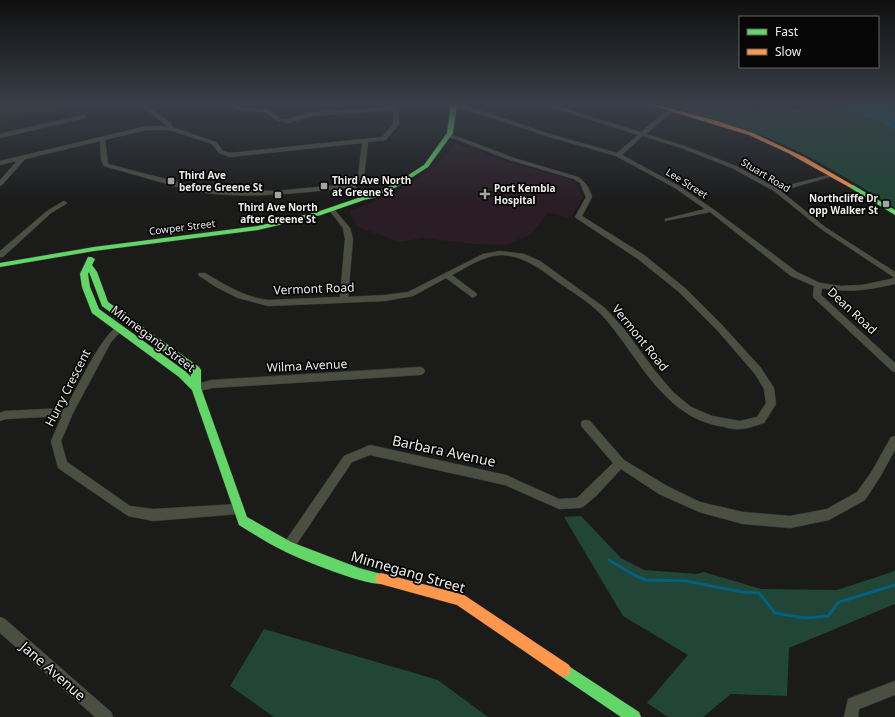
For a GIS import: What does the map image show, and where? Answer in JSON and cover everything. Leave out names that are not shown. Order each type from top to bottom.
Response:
[{"type":"main road","name":"Cowper Street","points":[[363,198],[375,196],[412,173],[428,161],[439,150],[448,136]]},
{"type":"main road","points":[[757,136],[790,151],[895,213]]},
{"type":"main road","name":"Cowper Street","points":[[0,265],[94,248],[258,228],[332,210],[363,198],[412,173]]},
{"type":"main road","name":"Minnegang Street","points":[[94,248],[90,266],[84,274],[86,287],[95,311],[182,374],[196,388]]},
{"type":"main road","name":"Minnegang Street","points":[[90,266],[105,304],[196,370],[196,388],[243,521],[288,546],[359,574],[460,599],[634,717]]},
{"type":"street","points":[[0,163],[113,136]]},
{"type":"street","points":[[195,136],[214,143],[220,152],[230,155],[384,139],[386,136]]},
{"type":"street","name":"Vermont Road","points":[[202,275],[236,295],[252,301],[268,303],[385,298],[410,294],[483,256],[500,253],[521,256],[537,263],[602,310],[621,331],[652,374],[670,395],[688,410],[711,420],[740,424],[760,420],[771,404],[769,388],[758,370],[720,328],[682,290],[641,257],[578,217],[589,197],[582,182],[576,178],[512,159],[450,136]]},
{"type":"street","name":"Lee Street","points":[[553,136],[618,155],[677,187],[711,210],[794,274],[818,285],[841,289],[862,288],[895,281]]},
{"type":"street","points":[[618,155],[641,136]]},
{"type":"street","name":"Stuart Road","points":[[647,136],[710,157],[734,167],[776,190],[823,228],[895,276]]},
{"type":"street","points":[[102,139],[104,145],[103,161],[106,165],[197,190],[275,193],[351,186],[362,178],[365,141]]},
{"type":"street","points":[[0,184],[22,158]]},
{"type":"street","points":[[776,190],[831,175]]},
{"type":"street","points":[[351,186],[363,198]]},
{"type":"street","points":[[0,255],[49,212],[64,203]]},
{"type":"street","points":[[332,210],[346,228],[349,239],[344,299]]},
{"type":"street","points":[[667,220],[711,210]]},
{"type":"street","points":[[448,275],[473,295]]},
{"type":"street","name":"Dean Road","points":[[818,285],[817,296],[895,368]]},
{"type":"street","name":"Hurry Crescent","points":[[119,329],[108,340],[69,412],[56,441],[62,465],[128,511],[153,515],[238,509]]},
{"type":"street","name":"Wilma Avenue","points":[[196,388],[212,384],[420,372]]},
{"type":"street","points":[[0,417],[5,415],[69,412]]},
{"type":"street","points":[[586,424],[620,462],[663,490],[699,507],[743,518],[790,522],[830,514],[861,496],[876,474],[895,440]]},
{"type":"street","name":"Barbara Avenue","points":[[288,546],[348,459],[370,450],[506,480],[559,504],[578,503],[594,491],[620,462]]},
{"type":"street","name":"Jane Avenue","points":[[0,624],[106,717]]},
{"type":"street","points":[[851,717],[853,704],[895,688]]},
{"type":"shaded area","name":"Port Kembla Hospital","points":[[455,143],[508,162],[568,178],[578,186],[583,197],[571,218],[548,213],[531,234],[506,245],[473,244],[423,238],[400,242],[357,227],[349,211],[396,192],[428,171],[450,151]]},
{"type":"green space","points":[[763,136],[895,136],[895,208],[825,165]]},
{"type":"green space","points":[[581,516],[621,558],[644,570],[697,574],[704,572],[761,589],[837,590],[895,570],[895,604],[789,648],[787,696],[731,694],[703,717],[668,717],[647,703],[688,655],[623,616],[564,517]]},
{"type":"green space","points":[[264,629],[438,680],[488,717],[274,717],[230,686]]},
{"type":"waterway","points":[[609,560],[634,575],[646,580],[686,581],[742,592],[759,593],[775,613],[805,618],[828,616],[839,602],[895,585]]},
{"type":"traffic: fast","points":[[0,265],[94,249],[258,228],[319,214],[363,198],[375,196],[398,184],[426,166],[447,136]]},
{"type":"traffic: fast","points":[[851,186],[895,213]]},
{"type":"traffic: fast","points":[[91,259],[84,274],[86,287],[95,311],[182,374],[196,388]]},
{"type":"traffic: fast","points":[[89,266],[93,272],[105,304],[196,370],[196,388],[243,521],[288,547],[359,574],[381,579]]},
{"type":"traffic: fast","points":[[564,670],[634,717]]},
{"type":"traffic: slow","points":[[757,136],[815,165],[851,186]]},
{"type":"traffic: slow","points":[[381,579],[460,599],[564,670]]},
{"type":"place","name":"Third Ave before Greene St","points":[[171,181]]},
{"type":"place","name":"Third Ave North at Greene St","points":[[324,186]]},
{"type":"place","name":"Port Kembla Hospital","points":[[485,194]]},
{"type":"place","name":"Third Ave North after Greene St","points":[[278,195]]},
{"type":"place","name":"Northcliffe Dr opp Walker St","points":[[886,204]]}]
